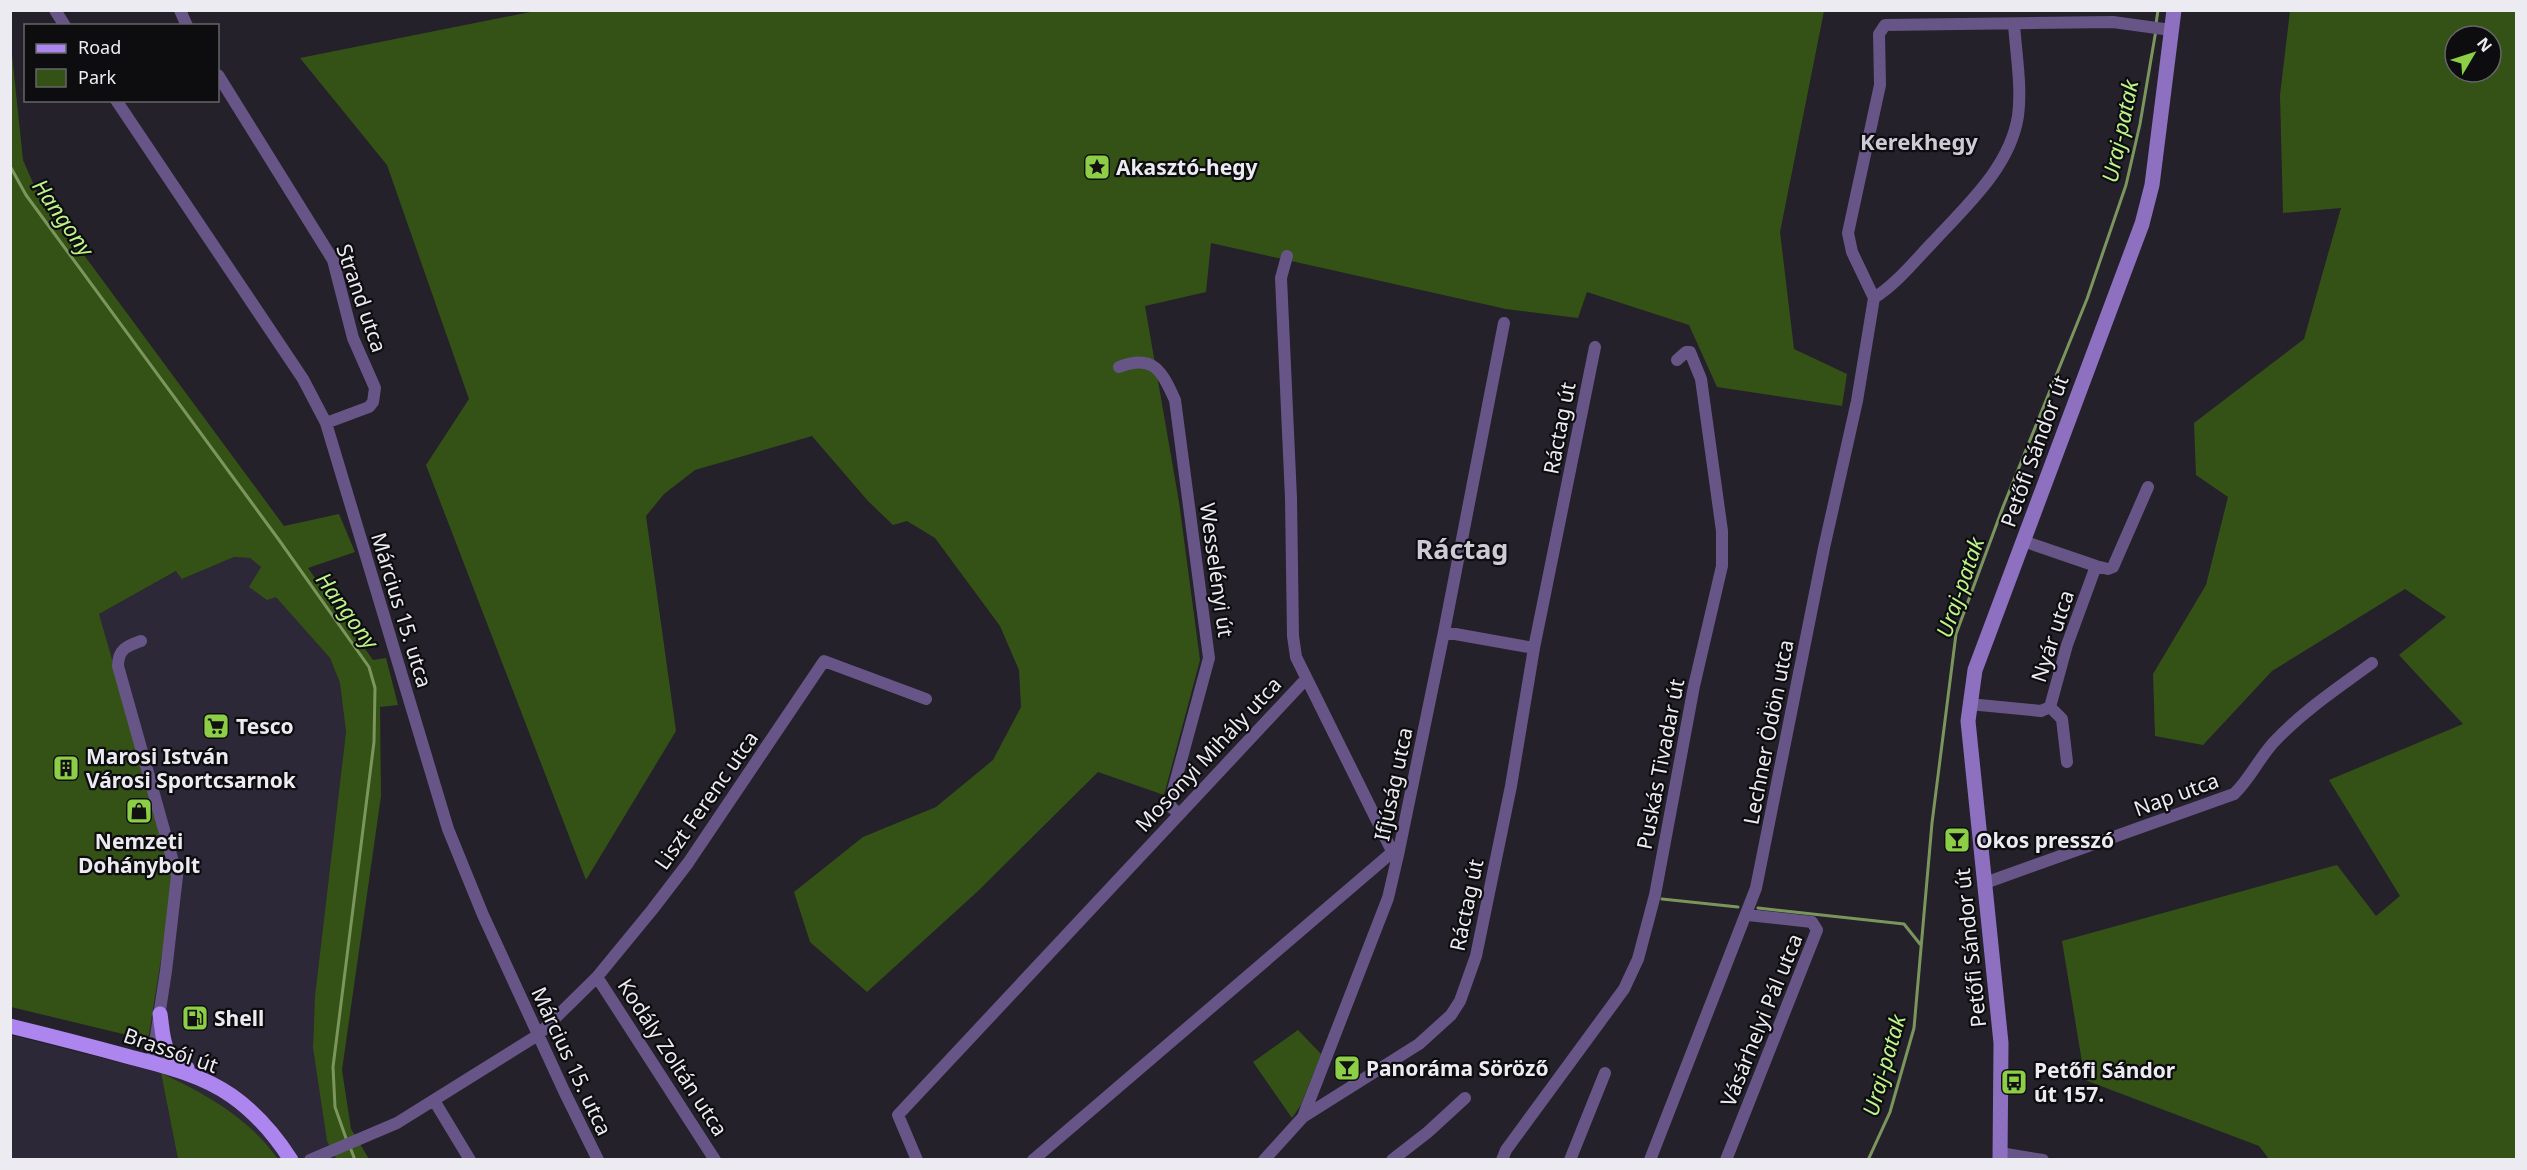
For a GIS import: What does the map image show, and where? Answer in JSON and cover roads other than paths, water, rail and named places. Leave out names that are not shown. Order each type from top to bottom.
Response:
[{"type":"main road","points":[[160,1014],[164,1047],[168,1054],[177,1062],[204,1076],[214,1086]]},
{"type":"main road","name":"Brassói út","points":[[10,1026],[152,1062],[214,1086],[231,1095],[267,1127],[291,1160]]},
{"type":"street","points":[[55,10],[64,24]]},
{"type":"street","points":[[180,10],[186,24]]},
{"type":"street","name":"Petőfi Sándor út","points":[[2000,1156],[2001,1043],[1972,768],[1969,704],[1975,670],[2142,224],[2152,185],[2168,29],[2174,10]]},
{"type":"street","points":[[2014,24],[2018,117],[2012,140],[1977,194],[1896,281],[1874,298],[1852,252],[1849,225],[1880,85],[1879,34],[1886,25],[2113,22],[2168,29]]},
{"type":"street","name":"Strand utca","points":[[219,77],[333,260],[353,338],[375,388],[373,402],[369,407],[326,423]]},
{"type":"street","name":"Március 15. utca","points":[[117,102],[303,379],[326,423],[448,829],[483,915],[598,1160]]},
{"type":"street","name":"Mosonyi Mihály utca","points":[[917,1160],[898,1115],[1178,813],[1306,679],[1296,657],[1293,636],[1291,498],[1281,278],[1287,256]]},
{"type":"street","name":"Lechner Ödön utca","points":[[1650,1160],[1748,915],[1756,888],[1824,548],[1857,401],[1874,298]]},
{"type":"street","name":"Ifjúság utca","points":[[1033,1160],[1389,855],[1398,855],[1504,323]]},
{"type":"street","name":"Ráctag út","points":[[1303,1118],[1419,1044],[1443,1023],[1460,1000],[1476,956],[1510,786],[1534,648],[1595,347]]},
{"type":"street","name":"Puskás Tivadar út","points":[[1502,1160],[1506,1150],[1624,989],[1638,959],[1655,895],[1694,686],[1723,559],[1722,531],[1701,379],[1690,352],[1686,352],[1677,360]]},
{"type":"street","name":"Wesselényi út","points":[[1119,367],[1132,362],[1145,362],[1161,371],[1175,400],[1208,646],[1209,658],[1169,806],[1178,813]]},
{"type":"street","points":[[2023,541],[2108,569],[2116,565],[2148,487]]},
{"type":"street","name":"Nyár utca","points":[[1969,704],[2041,711],[2050,706],[2067,645],[2096,566]]},
{"type":"street","points":[[1444,632],[1534,648]]},
{"type":"street","points":[[141,641],[122,650],[118,666],[177,876],[152,1062]]},
{"type":"street","name":"Liszt Ferenc utca","points":[[310,1160],[362,1140],[397,1123],[435,1102],[538,1035],[597,977],[688,863],[824,661],[926,699]]},
{"type":"street","name":"Nap utca","points":[[1985,883],[2234,794],[2264,753],[2298,718],[2372,663]]},
{"type":"street","points":[[1264,1160],[1303,1118],[1388,898],[1398,855],[1390,847],[1306,679]]},
{"type":"street","points":[[2050,706],[2062,719],[2067,762]]},
{"type":"street","name":"Vásárhelyi Pál utca","points":[[1726,1160],[1817,930],[1812,922],[1748,915]]},
{"type":"street","name":"Kodály Zoltán utca","points":[[597,977],[716,1160]]},
{"type":"street","points":[[1570,1160],[1605,1073]]},
{"type":"street","points":[[1392,1160],[1428,1132],[1465,1098]]},
{"type":"street","points":[[435,1102],[470,1160]]},
{"type":"street","points":[[1255,1160],[1277,1144]]},
{"type":"street","points":[[2000,1156],[2043,1160]]},
{"type":"waterway","points":[[2156,24],[2158,10]]},
{"type":"waterway","name":"Uraj-patak","points":[[1868,1160],[1890,1112],[1914,1028],[1932,823],[1956,634],[2003,507],[2087,299],[2126,185],[2140,124],[2156,30]]},
{"type":"waterway","name":"Hangony","points":[[10,166],[26,195],[279,540],[369,667],[375,688],[374,742],[333,1067],[335,1107],[347,1141]]},
{"type":"waterway","points":[[1662,899],[1738,907]]},
{"type":"waterway","points":[[1758,908],[1904,924],[1920,944]]},
{"type":"waterway","name":"Hangony","points":[[350,1147],[355,1160]]},
{"type":"place","name":"Akasztó-hegy","points":[[1097,167]]},
{"type":"place","name":"Tesco","points":[[216,726]]},
{"type":"place","name":"Marosi István Városi Sportcsarnok","points":[[66,768]]},
{"type":"place","name":"Nemzeti Dohánybolt","points":[[139,811]]},
{"type":"place","name":"Okos presszó","points":[[1957,840]]},
{"type":"place","name":"Shell","points":[[195,1018]]},
{"type":"place","name":"Panoráma Söröző","points":[[1347,1068]]},
{"type":"place","name":"Petőfi Sándor út 157.","points":[[2014,1082]]},
{"type":"district","name":"Kerekhegy","points":[[1919,141]]},
{"type":"district","name":"Ráctag","points":[[1462,548]]}]
